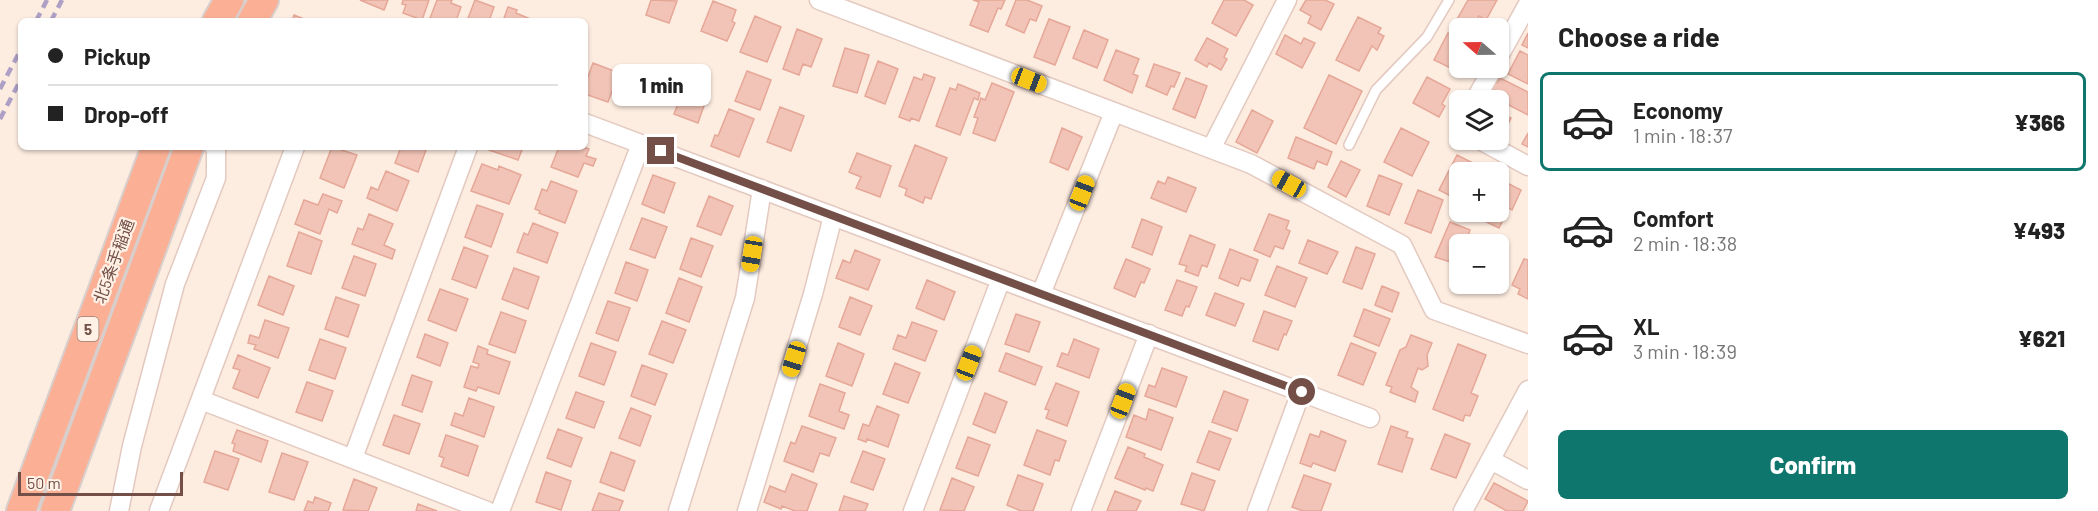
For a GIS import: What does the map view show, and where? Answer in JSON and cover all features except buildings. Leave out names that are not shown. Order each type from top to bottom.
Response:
[{"type":"highway","points":[[219,18],[229,0]]},
{"type":"highway","points":[[254,18],[264,0]]},
{"type":"highway","name":"北5条手稲通","points":[[21,511],[155,150]]},
{"type":"highway","name":"北5条手稲通","points":[[56,511],[188,150]]},
{"type":"street","points":[[819,0],[1251,164],[1402,245],[1434,310],[1528,344]]},
{"type":"street","points":[[1211,149],[1287,0]]},
{"type":"street","points":[[1509,38],[1528,4]]},
{"type":"street","points":[[1041,294],[1114,112]]},
{"type":"street","points":[[588,124],[1370,418]]},
{"type":"street","points":[[500,511],[641,144]]},
{"type":"street","points":[[119,511],[132,446],[176,284],[216,178],[216,150]]},
{"type":"street","points":[[159,511],[294,150]]},
{"type":"street","points":[[353,458],[467,150]]},
{"type":"street","points":[[1499,150],[1528,165]]},
{"type":"street","points":[[678,511],[745,298],[762,189]]},
{"type":"street","points":[[747,511],[813,294],[833,216]]},
{"type":"street","points":[[913,511],[1001,279]]},
{"type":"street","points":[[1081,511],[1149,334]]},
{"type":"street","points":[[1463,511],[1528,390]]},
{"type":"street","points":[[1257,511],[1302,392]]},
{"type":"street","points":[[201,400],[487,511]]},
{"type":"street","points":[[1491,460],[1528,480]]},
{"type":"lane","points":[[1349,145],[1376,90],[1427,37],[1449,0]]},
{"type":"railway","points":[[38,18],[47,0]]},
{"type":"railway","points":[[53,18],[62,0]]},
{"type":"railway","points":[[0,89],[18,55]]},
{"type":"railway","points":[[0,119],[18,85]]},
{"type":"route","points":[[661,151],[1302,392]]}]
